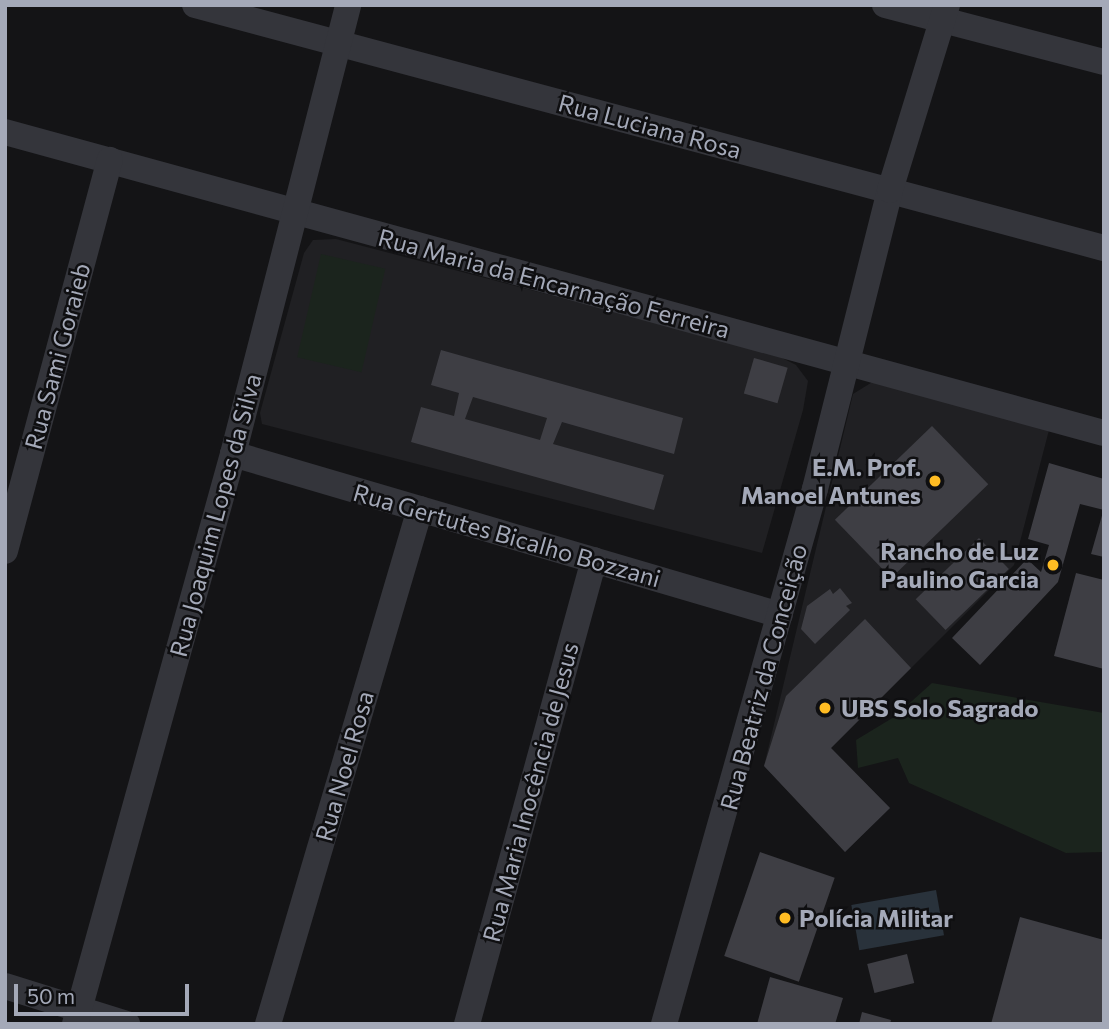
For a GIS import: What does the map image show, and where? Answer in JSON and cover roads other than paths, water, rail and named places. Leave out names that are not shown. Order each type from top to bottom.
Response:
[{"type":"street","name":"Rua Luciana Rosa","points":[[195,5],[1104,248]]},
{"type":"street","name":"Rua Joaquim Lopes da Silva","points":[[77,1017],[233,454],[348,5]]},
{"type":"street","points":[[885,5],[945,13],[1104,62]]},
{"type":"street","name":"Rua Beatriz da Conceição","points":[[664,1024],[849,363],[890,190],[945,13]]},
{"type":"street","name":"Rua Maria da Encarnação Ferreira","points":[[5,132],[1104,433]]},
{"type":"street","name":"Rua Sami Goraieb","points":[[5,551],[110,160]]},
{"type":"street","name":"Rua Gertutes Bicalho Bozzani","points":[[233,454],[780,615]]},
{"type":"street","name":"Rua Noel Rosa","points":[[268,1024],[419,509]]},
{"type":"street","name":"Rua Maria Inocência de Jesus","points":[[467,1024],[594,561]]},
{"type":"street","points":[[5,986],[77,1017],[127,1024]]},
{"type":"place","name":"E.M. Prof. Manoel Antunes","points":[[935,481]]},
{"type":"place","name":"Rancho de Luz Paulino Garcia","points":[[1053,565]]},
{"type":"place","name":"UBS Solo Sagrado","points":[[825,708]]},
{"type":"place","name":"Polícia Militar","points":[[785,918]]}]
